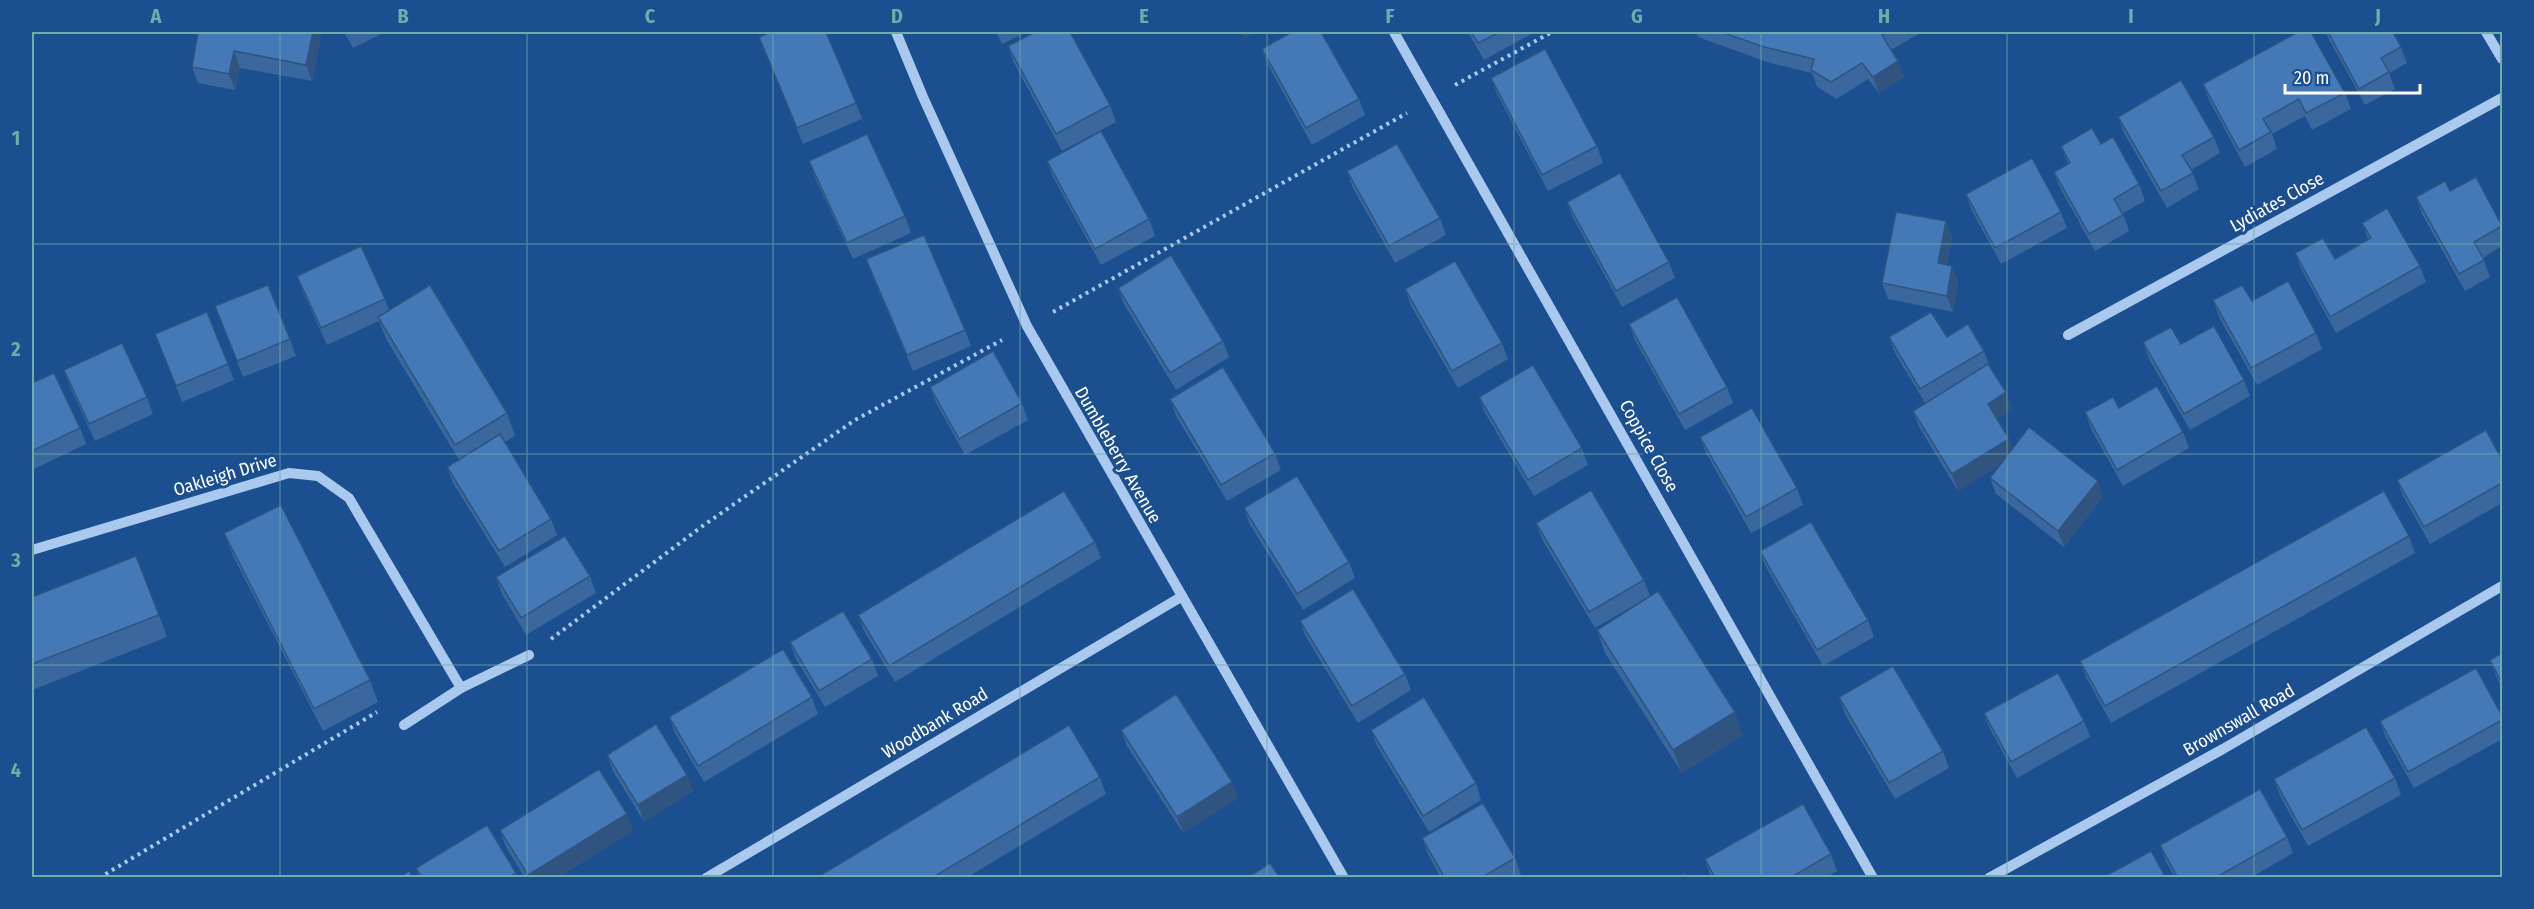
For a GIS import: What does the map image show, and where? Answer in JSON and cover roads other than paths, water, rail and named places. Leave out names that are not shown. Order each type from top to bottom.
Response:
[{"type":"street","name":"Dumbleberry Avenue","points":[[896,32],[1027,327],[1344,878]]},
{"type":"street","name":"Coppice Close","points":[[1394,32],[1873,878]]},
{"type":"street","points":[[2486,32],[2502,59]]},
{"type":"street","name":"Lydiates Close","points":[[2068,335],[2502,98]]},
{"type":"street","name":"Oakleigh Drive","points":[[32,550],[289,472],[318,476],[349,498],[461,688]]},
{"type":"street","name":"Brownswall Road","points":[[1989,878],[2223,749],[2502,586]]},
{"type":"street","name":"Woodbank Road","points":[[706,878],[1181,597]]},
{"type":"street","points":[[404,724],[461,688],[529,655]]}]
